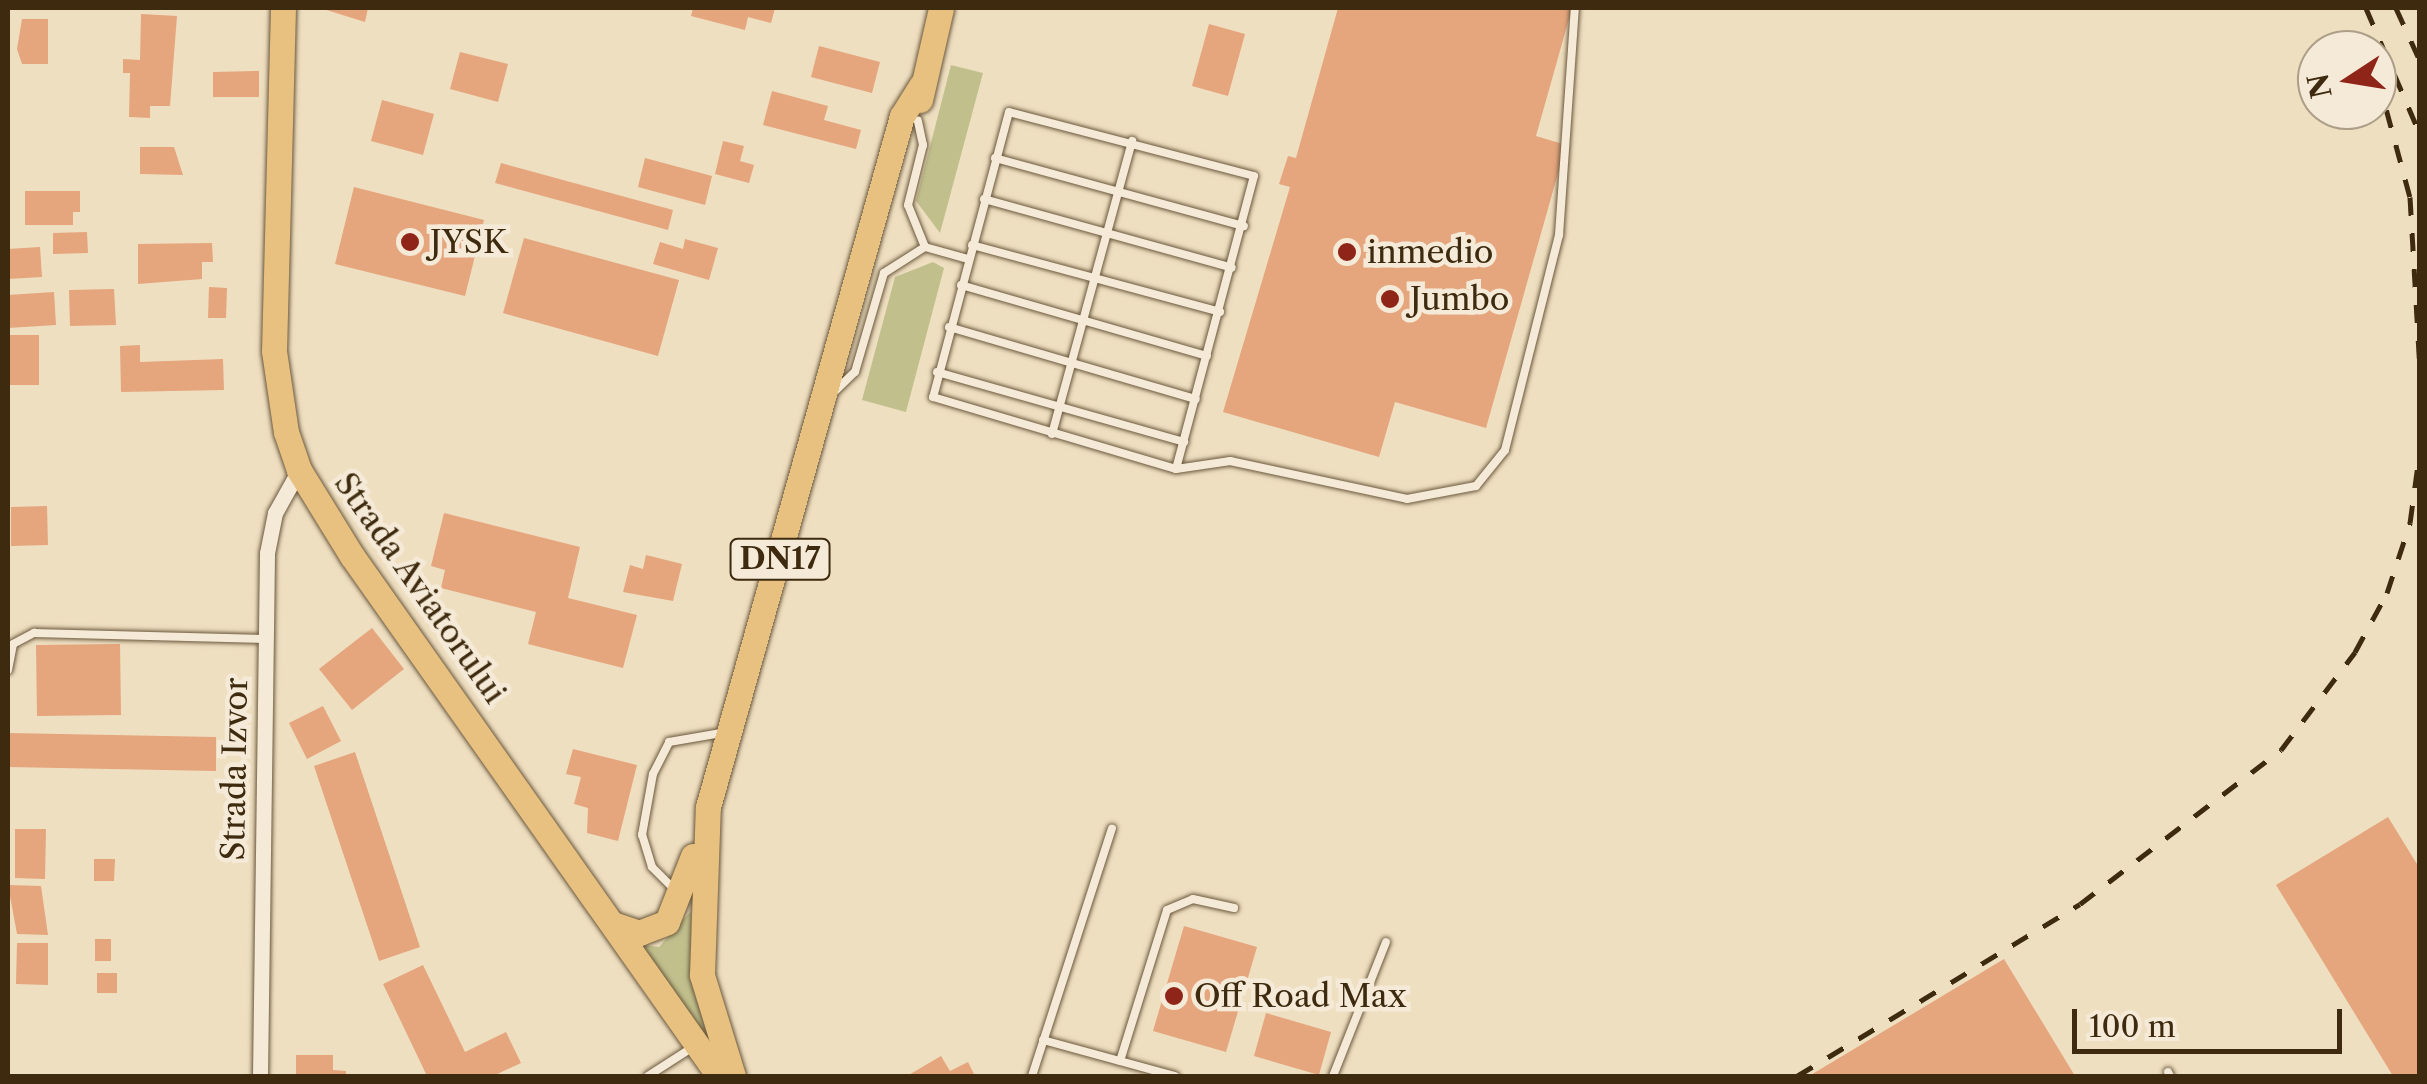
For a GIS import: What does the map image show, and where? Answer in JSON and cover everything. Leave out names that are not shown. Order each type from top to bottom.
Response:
[{"type":"main road","name":"Strada Aviatorului","points":[[283,8],[274,351],[280,406],[299,470],[352,556],[719,1076]]},
{"type":"main road","name":"DN17","points":[[852,311],[870,282],[918,121],[920,85],[940,8]]},
{"type":"main road","name":"DN17","points":[[733,1076],[702,974],[708,807],[852,311],[854,284],[902,116],[920,85]]},
{"type":"main road","points":[[613,924],[640,933],[660,928],[681,895],[708,807]]},
{"type":"street","name":"Strada Izvor","points":[[260,1076],[265,638],[270,533],[299,470]]},
{"type":"lane","points":[[1176,469],[1244,226],[1254,176],[1017,111],[1004,120],[932,390],[939,402],[1176,469],[1230,461],[1407,499],[1476,486],[1505,450],[1559,234],[1575,8]]},
{"type":"lane","points":[[918,121],[923,145],[908,205],[925,248]]},
{"type":"lane","points":[[1052,434],[1132,141]]},
{"type":"lane","points":[[995,158],[1244,226]]},
{"type":"lane","points":[[984,199],[1232,268]]},
{"type":"lane","points":[[972,244],[1220,312]]},
{"type":"lane","points":[[827,398],[855,372],[884,273],[925,248],[968,259]]},
{"type":"lane","points":[[961,285],[1207,356]]},
{"type":"lane","points":[[949,327],[1196,399]]},
{"type":"lane","points":[[937,372],[1184,442]]},
{"type":"lane","points":[[8,670],[13,644],[34,634],[265,638]]},
{"type":"lane","points":[[681,895],[652,867],[642,835],[659,753],[683,734],[731,732]]},
{"type":"lane","points":[[1032,1076],[1112,830]]},
{"type":"lane","points":[[1120,1061],[1166,910],[1193,899],[1234,908]]},
{"type":"lane","points":[[1333,1076],[1386,942]]},
{"type":"lane","points":[[1043,1040],[1175,1076]]},
{"type":"lane","points":[[648,1076],[697,1045]]},
{"type":"shaded area","points":[[951,65],[983,73],[940,233],[916,201]]},
{"type":"shaded area","points":[[933,262],[944,268],[906,412],[862,400],[895,277]]},
{"type":"shaded area","points":[[691,911],[691,951],[712,1046],[634,944],[659,947]]},
{"type":"building","points":[[320,8],[368,8],[365,22]]},
{"type":"building","points":[[693,8],[775,8],[771,23],[748,17],[745,30],[691,16]]},
{"type":"building","name":"Jumbo","points":[[1338,8],[1572,8],[1536,136],[1566,145],[1486,428],[1395,402],[1379,457],[1223,412],[1290,187],[1279,184],[1288,156],[1296,158]]},
{"type":"building","points":[[141,14],[177,16],[170,106],[150,106],[150,118],[129,117],[130,73],[123,73],[123,59],[140,60]]},
{"type":"building","points":[[22,19],[48,19],[48,64],[22,64],[17,49]]},
{"type":"building","points":[[1209,24],[1245,34],[1228,96],[1192,86]]},
{"type":"building","points":[[819,46],[880,62],[872,93],[811,77]]},
{"type":"building","points":[[460,52],[508,64],[498,102],[450,89]]},
{"type":"building","points":[[259,71],[259,97],[213,97],[213,72]]},
{"type":"building","points":[[772,91],[828,106],[824,120],[861,130],[856,149],[763,125]]},
{"type":"building","points":[[382,100],[434,114],[423,155],[371,141]]},
{"type":"building","points":[[723,141],[744,146],[740,161],[754,165],[749,183],[715,174]]},
{"type":"building","points":[[140,147],[174,147],[183,175],[140,174]]},
{"type":"building","points":[[645,158],[712,176],[705,205],[638,187]]},
{"type":"building","points":[[501,163],[673,210],[668,230],[495,183]]},
{"type":"building","name":"JYSK","points":[[354,187],[484,220],[465,296],[335,264]]},
{"type":"building","points":[[25,191],[80,191],[80,212],[73,212],[73,225],[25,225]]},
{"type":"building","points":[[87,232],[88,253],[53,254],[53,233]]},
{"type":"building","points":[[524,238],[679,280],[658,356],[503,313]]},
{"type":"building","points":[[685,239],[718,248],[709,280],[653,264],[660,242],[683,249]]},
{"type":"building","points":[[212,243],[213,262],[202,262],[202,279],[138,284],[138,244]]},
{"type":"building","points":[[40,247],[42,277],[8,279],[8,249]]},
{"type":"building","points":[[209,287],[227,288],[226,318],[208,318]]},
{"type":"building","points":[[114,289],[116,325],[70,326],[69,290]]},
{"type":"building","points":[[54,292],[56,325],[8,328],[8,295]]},
{"type":"building","points":[[9,335],[39,335],[39,385],[9,385]]},
{"type":"building","points":[[140,345],[140,362],[223,359],[224,390],[121,392],[120,346]]},
{"type":"building","points":[[47,506],[48,545],[11,546],[11,507]]},
{"type":"building","points":[[444,513],[580,547],[568,598],[637,615],[623,668],[528,644],[536,612],[441,588],[445,570],[431,566]]},
{"type":"building","points":[[646,555],[682,564],[673,601],[623,592],[630,565],[643,569]]},
{"type":"building","points":[[372,628],[404,669],[352,710],[319,669]]},
{"type":"building","points":[[120,644],[121,715],[37,716],[36,645]]},
{"type":"building","points":[[323,706],[341,741],[307,759],[289,723]]},
{"type":"building","points":[[8,733],[216,737],[216,771],[8,767]]},
{"type":"building","points":[[573,749],[637,765],[618,841],[587,833],[588,808],[574,804],[581,777],[566,774]]},
{"type":"building","points":[[355,752],[420,947],[379,961],[314,766]]},
{"type":"building","points":[[2388,817],[2420,869],[2420,1076],[2393,1076],[2276,885]]},
{"type":"building","points":[[15,829],[46,829],[45,879],[15,878]]},
{"type":"building","points":[[94,859],[115,859],[114,881],[94,881]]},
{"type":"building","points":[[8,885],[41,886],[48,935],[17,934]]},
{"type":"building","points":[[1184,926],[1257,947],[1226,1052],[1153,1031]]},
{"type":"building","points":[[95,939],[111,939],[111,961],[95,961]]},
{"type":"building","points":[[17,943],[48,943],[48,985],[16,984]]},
{"type":"building","points":[[2004,959],[2075,1076],[1809,1076]]},
{"type":"building","points":[[423,965],[465,1052],[506,1032],[521,1063],[493,1076],[427,1076],[383,984]]},
{"type":"building","points":[[97,973],[117,973],[117,993],[97,993]]},
{"type":"building","points":[[1266,1013],[1331,1032],[1319,1075],[1254,1056]]},
{"type":"building","points":[[296,1055],[333,1055],[333,1070],[346,1071],[346,1076],[296,1076]]},
{"type":"building","points":[[941,1056],[950,1071],[968,1062],[975,1076],[907,1076]]},
{"type":"railway","points":[[2366,8],[2420,134]]},
{"type":"railway","points":[[2396,8],[2420,61]]},
{"type":"railway","points":[[2392,130],[2410,197],[2420,372]]},
{"type":"railway","points":[[1797,1076],[2080,904],[2281,750],[2355,652],[2387,593],[2410,523],[2420,450]]},
{"type":"place","name":"JYSK","points":[[410,242]]},
{"type":"place","name":"inmedio","points":[[1347,252]]},
{"type":"place","name":"Jumbo","points":[[1390,299]]},
{"type":"place","name":"Off Road Max","points":[[1174,996]]}]
